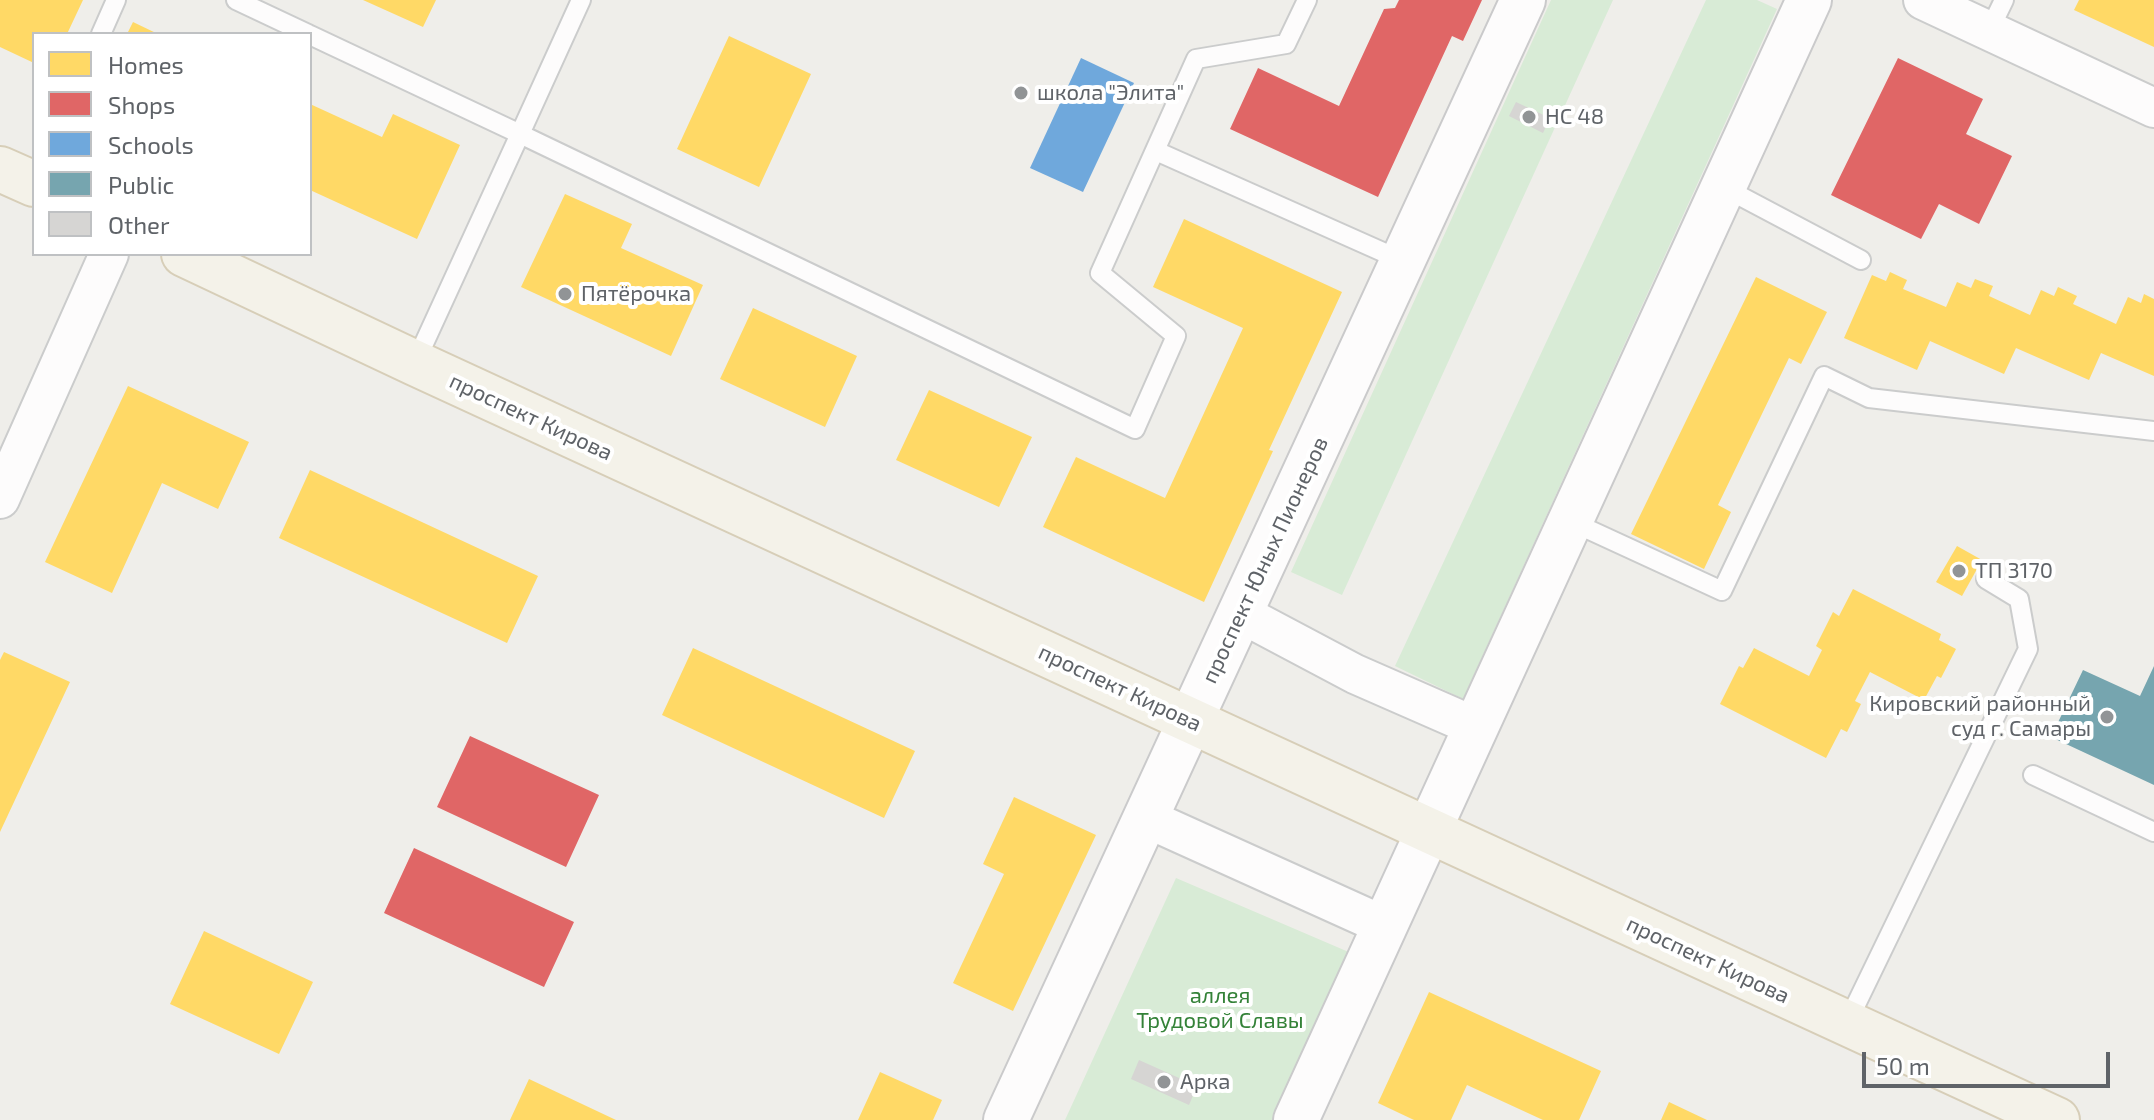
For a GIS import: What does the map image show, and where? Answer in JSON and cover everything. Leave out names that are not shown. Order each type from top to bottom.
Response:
[{"type":"main road","points":[[0,169],[32,183]]},
{"type":"main road","name":"проспект Кирова","points":[[188,256],[2057,1120]]},
{"type":"street","name":"проспект Юных Пионеров","points":[[1006,1120],[1523,0]]},
{"type":"street","points":[[1296,1120],[1809,0]]},
{"type":"street","points":[[1923,0],[1996,16],[2154,108]]},
{"type":"street","points":[[0,499],[108,256]]},
{"type":"street","points":[[1240,613],[1355,674],[1476,727]]},
{"type":"street","points":[[1146,818],[1385,926]]},
{"type":"lane","points":[[102,32],[116,0]]},
{"type":"lane","points":[[236,0],[305,32]]},
{"type":"lane","points":[[415,363],[581,0]]},
{"type":"lane","points":[[312,35],[1135,429],[1176,336],[1100,273],[1196,59],[1286,44],[1307,0]]},
{"type":"lane","points":[[1156,151],[1403,261]]},
{"type":"lane","points":[[1723,187],[1861,260]]},
{"type":"lane","points":[[1570,521],[1722,591],[1824,376],[1869,398],[2154,431]]},
{"type":"lane","points":[[1847,1023],[2028,649],[2019,599],[1986,579]]},
{"type":"lane","points":[[2033,775],[2154,832]]},
{"type":"green space","points":[[1551,0],[1613,0],[1342,595],[1291,572]]},
{"type":"green space","points":[[1706,0],[1757,0],[1777,9],[1463,699],[1395,666]]},
{"type":"green space","name":"аллея Трудовой Славы","points":[[1176,878],[1351,953],[1273,1120],[1065,1120]]},
{"type":"building: Homes","points":[[0,0],[83,0],[68,32],[32,32],[32,62],[0,47]]},
{"type":"building: Homes","points":[[363,0],[436,0],[423,27]]},
{"type":"building: Homes","points":[[2079,0],[2154,0],[2154,47],[2074,10]]},
{"type":"building: Homes","points":[[133,22],[154,32],[128,32]]},
{"type":"building: Homes","points":[[729,36],[811,74],[759,187],[677,149]]},
{"type":"building: Homes","points":[[312,105],[382,137],[393,114],[460,145],[417,239],[312,191]]},
{"type":"building: Homes","points":[[565,194],[632,224],[621,248],[703,285],[671,356],[521,287]]},
{"type":"building: Homes","points":[[1184,219],[1342,292],[1269,450],[1273,451],[1204,602],[1043,527],[1076,457],[1165,498],[1243,328],[1153,287]]},
{"type":"building: Homes","points":[[1890,272],[1907,280],[1903,289],[1946,307],[1957,282],[1971,288],[1975,279],[1993,286],[1989,296],[2030,315],[2041,290],[2054,296],[2058,287],[2077,296],[2073,304],[2116,324],[2128,297],[2141,303],[2144,294],[2154,299],[2154,376],[2101,353],[2089,380],[2016,348],[2004,374],[1930,341],[1917,370],[1844,338],[1872,275],[1886,281]]},
{"type":"building: Homes","points":[[1756,277],[1827,312],[1801,364],[1789,358],[1718,505],[1731,512],[1704,569],[1631,534]]},
{"type":"building: Homes","points":[[753,308],[857,356],[825,427],[720,379]]},
{"type":"building: Homes","points":[[128,386],[249,442],[218,509],[162,483],[112,593],[45,562]]},
{"type":"building: Homes","points":[[929,390],[1032,437],[999,507],[896,460]]},
{"type":"building: Homes","points":[[310,470],[538,576],[507,643],[279,538]]},
{"type":"building: Homes","name":"ТП 3170","points":[[1957,546],[1982,560],[1962,596],[1936,582]]},
{"type":"building: Homes","points":[[1853,589],[1941,634],[1939,640],[1956,649],[1941,678],[1937,676],[1924,700],[1870,672],[1855,701],[1861,704],[1847,732],[1841,729],[1826,758],[1720,704],[1739,666],[1743,668],[1754,648],[1809,676],[1822,650],[1816,646],[1833,612],[1839,616]]},
{"type":"building: Homes","points":[[693,648],[915,751],[884,818],[662,715]]},
{"type":"building: Homes","points":[[4,652],[70,682],[0,832],[0,660]]},
{"type":"building: Homes","points":[[1014,797],[1096,835],[1013,1011],[953,983],[1004,874],[983,864]]},
{"type":"building: Homes","points":[[204,931],[313,982],[279,1054],[170,1004]]},
{"type":"building: Homes","points":[[1429,992],[1601,1071],[1579,1120],[1543,1120],[1467,1085],[1451,1120],[1414,1120],[1378,1103]]},
{"type":"building: Homes","points":[[880,1072],[942,1100],[933,1120],[858,1120]]},
{"type":"building: Homes","points":[[529,1079],[616,1120],[510,1120]]},
{"type":"building: Homes","points":[[1669,1102],[1707,1120],[1661,1120]]},
{"type":"building: Shops","points":[[1399,0],[1482,0],[1463,41],[1452,36],[1378,197],[1230,129],[1258,68],[1339,106],[1384,9],[1395,8]]},
{"type":"building: Shops","points":[[1898,58],[1983,99],[1966,134],[2012,156],[1979,224],[1939,204],[1921,239],[1831,195]]},
{"type":"building: Shops","points":[[470,736],[599,795],[566,867],[437,807]]},
{"type":"building: Shops","points":[[414,848],[574,922],[544,987],[384,913]]},
{"type":"building: Schools","points":[[1081,58],[1134,83],[1083,192],[1030,168]]},
{"type":"building: Public","name":"Кировский районный суд г. Самары","points":[[2154,666],[2154,785],[2051,737],[2083,670],[2140,696]]},
{"type":"building: Other","name":"НС 48","points":[[1516,102],[1550,118],[1543,133],[1509,116]]},
{"type":"building: Other","name":"Арка","points":[[1139,1060],[1197,1086],[1189,1105],[1131,1079]]},
{"type":"place","name":"школа \"Элита\"","points":[[1021,93]]},
{"type":"place","name":"НС 48","points":[[1529,117]]},
{"type":"place","name":"Пятёрочка","points":[[565,294]]},
{"type":"place","name":"ТП 3170","points":[[1959,571]]},
{"type":"place","name":"Кировский районный суд г. Самары","points":[[2107,717]]},
{"type":"place","name":"Арка","points":[[1164,1082]]}]
